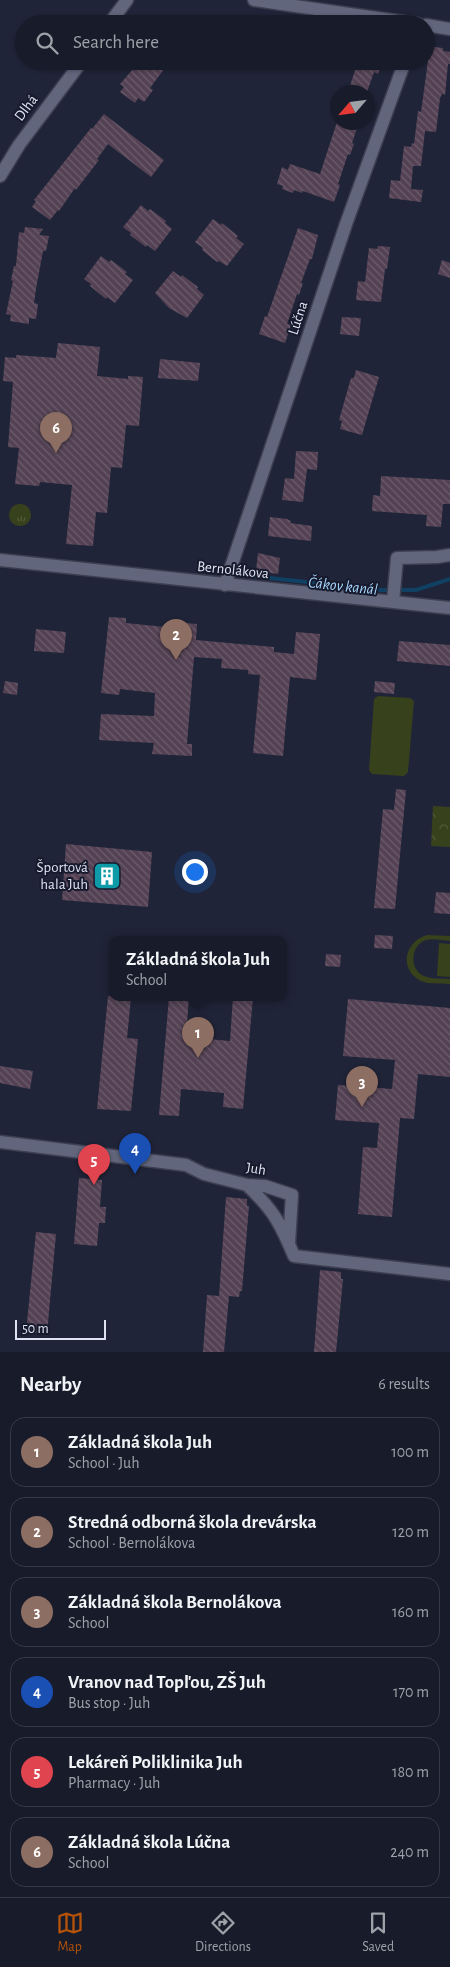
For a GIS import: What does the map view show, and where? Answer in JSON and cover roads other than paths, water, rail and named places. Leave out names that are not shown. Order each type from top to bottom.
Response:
[{"type":"street","points":[[116,15],[127,0]]},
{"type":"street","points":[[254,0],[356,15]]},
{"type":"street","points":[[435,26],[450,29]]},
{"type":"street","name":"Dlhá","points":[[0,176],[19,145],[75,70]]},
{"type":"street","name":"Lúčna","points":[[225,585],[346,224],[402,70]]},
{"type":"street","points":[[393,602],[397,558],[437,558],[450,555]]},
{"type":"street","name":"Bernolákova","points":[[4,559],[225,585],[450,608]]},
{"type":"street","name":"Juh","points":[[0,1142],[186,1165],[204,1174],[247,1185],[265,1186],[292,1196],[287,1237],[294,1256],[450,1274]]},
{"type":"street","points":[[247,1185],[270,1208],[287,1237]]},
{"type":"waterway","name":"Čákov kanál","points":[[234,574],[379,590],[416,590],[450,579]]},
{"type":"place","name":"Základná škola Lúčna","points":[[56,453]]},
{"type":"place","name":"Stredná odborná škola drevárska","points":[[176,660]]},
{"type":"place","name":"Športová hala Juh","points":[[107,876]]},
{"type":"place","name":"Základná škola Juh","points":[[198,1058]]},
{"type":"place","name":"Základná škola Bernolákova","points":[[362,1107]]},
{"type":"place","name":"Vranov nad Topľou, ZŠ Juh","points":[[135,1174]]},
{"type":"place","name":"Lekáreň Poliklinika Juh","points":[[94,1185]]}]
